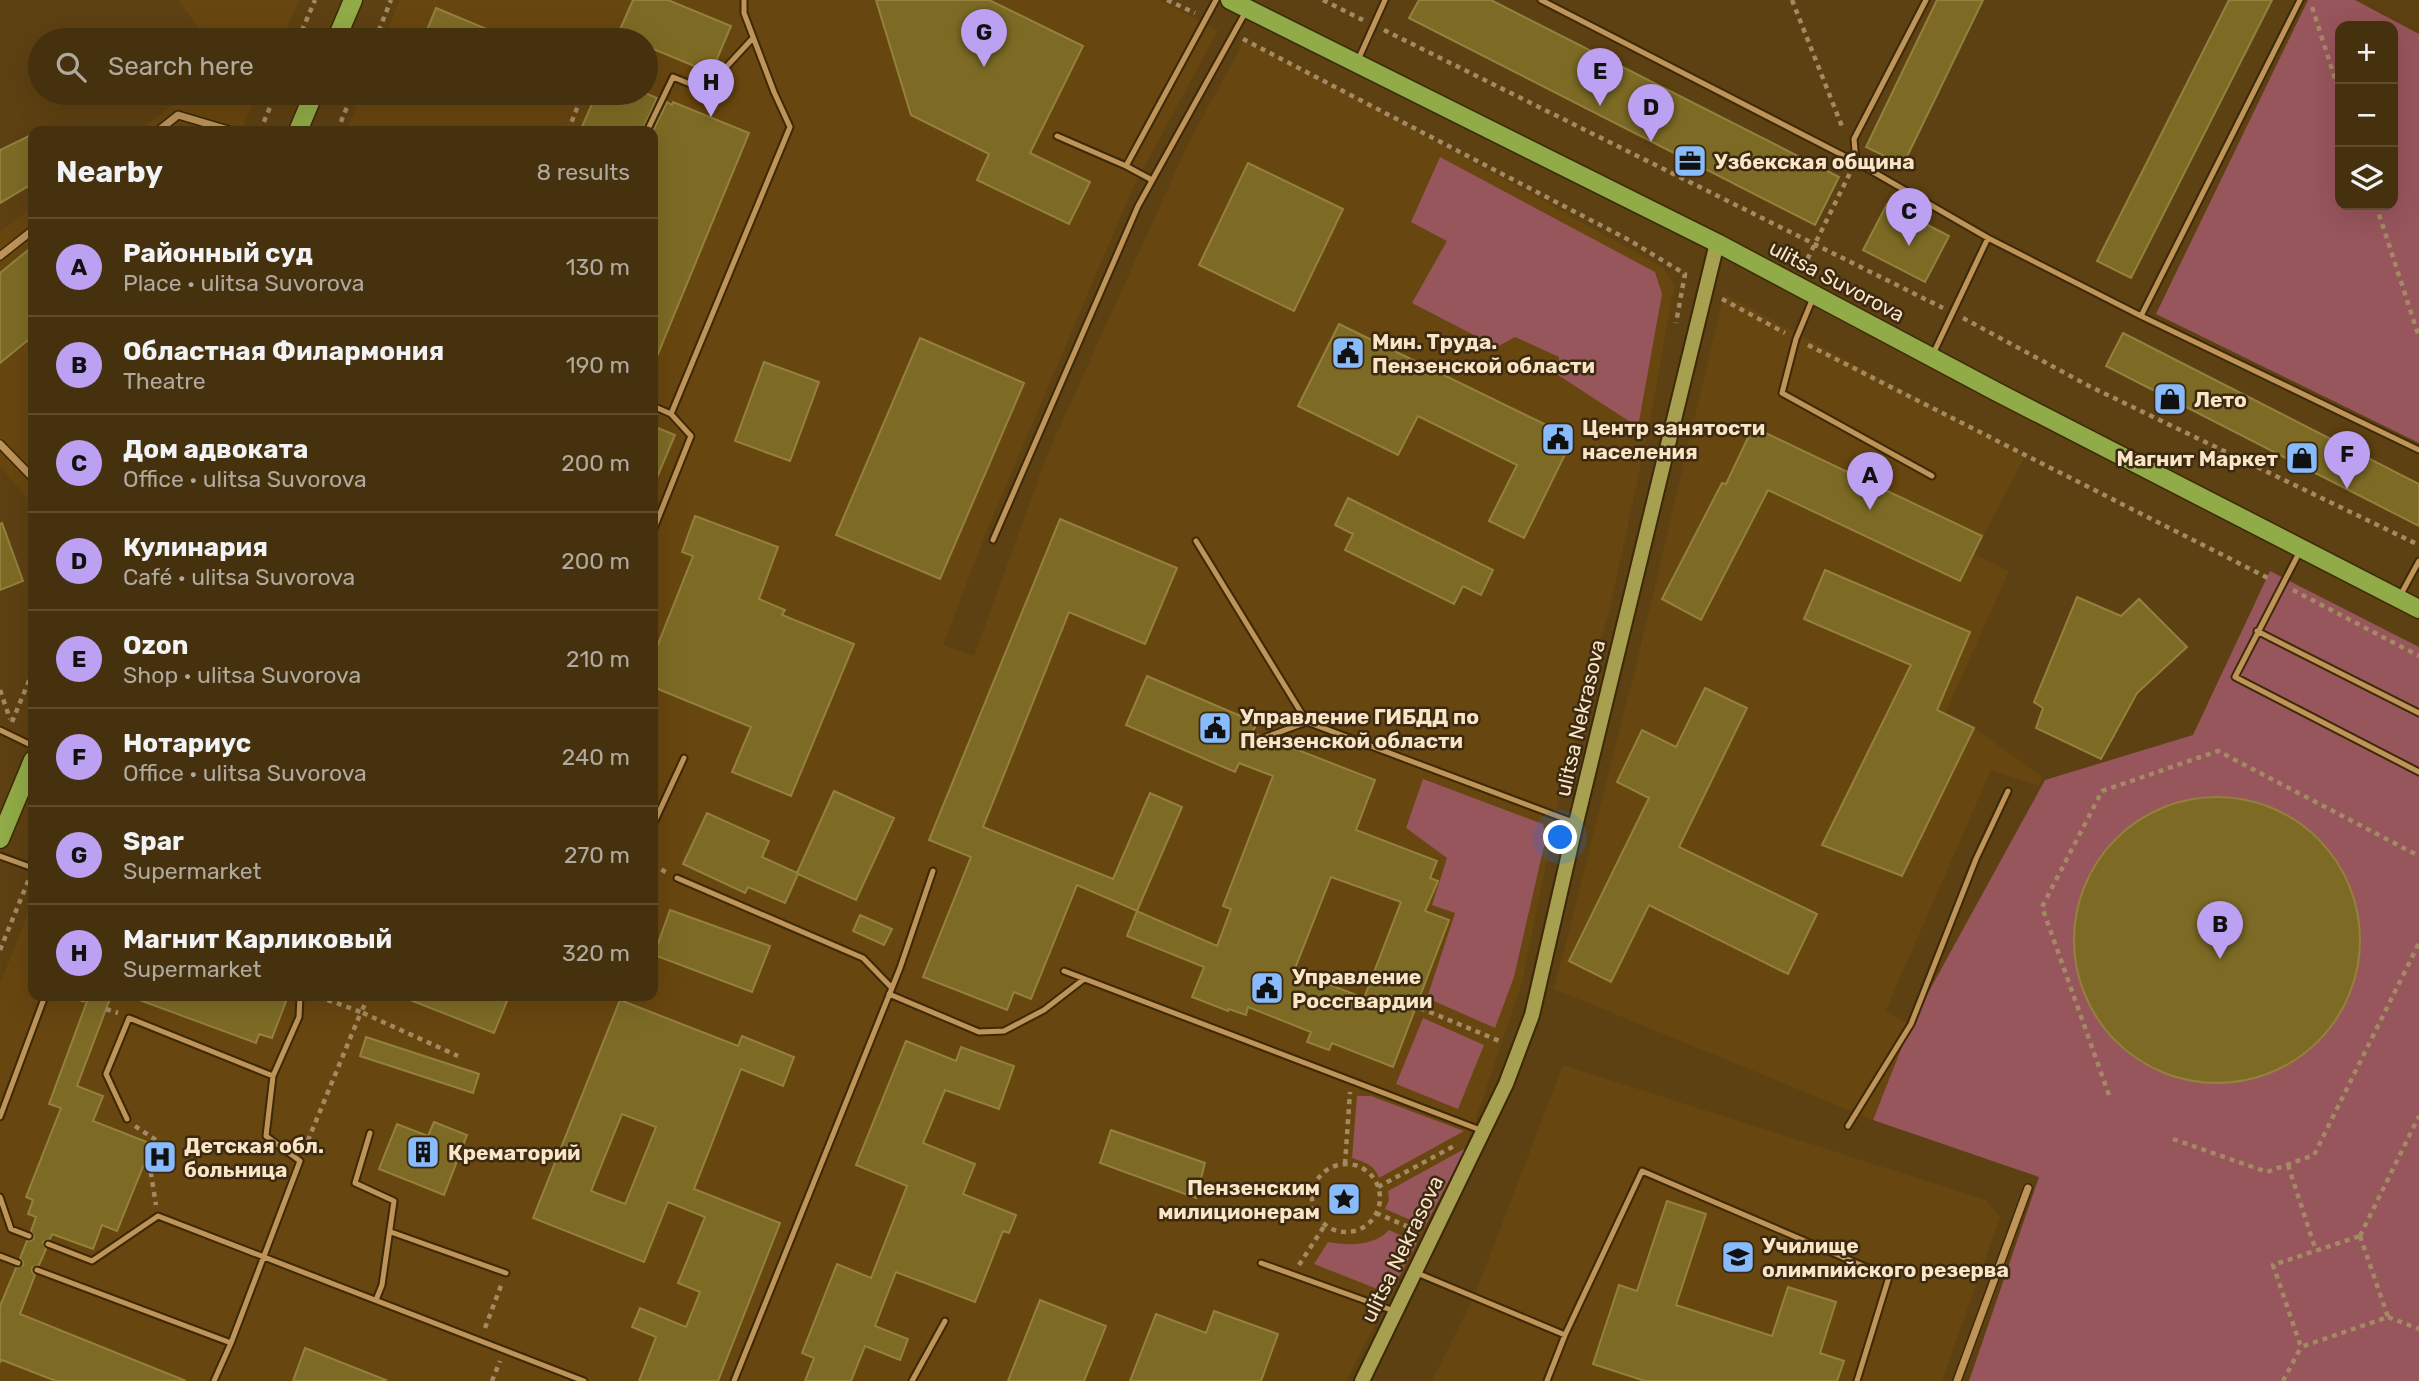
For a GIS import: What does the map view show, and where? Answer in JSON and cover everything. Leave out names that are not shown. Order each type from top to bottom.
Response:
[{"type":"main road","points":[[341,28],[353,0]]},
{"type":"main road","name":"ulitsa Suvorova","points":[[1230,0],[1717,243],[2419,609]]},
{"type":"main road","points":[[300,126],[309,105]]},
{"type":"main road","name":"ulitsa Nekrasova","points":[[1362,1381],[1506,1084],[1532,1014],[1717,243]]},
{"type":"main road","points":[[0,839],[28,772]]},
{"type":"street","points":[[164,126],[178,115],[215,126]]},
{"type":"street","points":[[0,256],[28,234]]},
{"type":"street","points":[[0,444],[28,473]]},
{"type":"street","points":[[1957,1381],[2028,1188]]},
{"type":"lane","points":[[671,414],[790,127],[753,38],[744,13],[744,0]]},
{"type":"lane","points":[[1126,166],[1216,0]]},
{"type":"lane","points":[[1356,63],[1385,0]]},
{"type":"lane","points":[[1541,0],[1856,162],[1989,238],[2141,316],[2419,450]]},
{"type":"lane","points":[[1856,162],[1854,139],[1926,0]]},
{"type":"lane","points":[[2141,316],[2300,0]]},
{"type":"lane","points":[[993,540],[1138,206],[1247,9]]},
{"type":"lane","points":[[649,126],[673,77],[705,90],[753,38]]},
{"type":"lane","points":[[1057,136],[1152,180]]},
{"type":"lane","points":[[1932,357],[1989,238]]},
{"type":"lane","points":[[1814,295],[1796,339],[1782,393],[1932,476]]},
{"type":"lane","points":[[658,408],[671,414],[691,436],[658,518]]},
{"type":"lane","points":[[1196,541],[1307,722],[1576,823]]},
{"type":"lane","points":[[2301,548],[2235,677],[2419,772]]},
{"type":"lane","points":[[2399,599],[2419,561]]},
{"type":"lane","points":[[2257,631],[2419,713]]},
{"type":"lane","points":[[1266,737],[1307,722]]},
{"type":"lane","points":[[0,730],[28,744]]},
{"type":"lane","points":[[658,814],[684,758]]},
{"type":"lane","points":[[1848,1126],[1911,1024],[1976,859],[2008,791]]},
{"type":"lane","points":[[0,856],[28,866]]},
{"type":"lane","points":[[734,1381],[900,968],[933,871]]},
{"type":"lane","points":[[677,878],[863,958],[891,987]]},
{"type":"lane","points":[[1064,971],[1483,1131]]},
{"type":"lane","points":[[889,994],[979,1032],[1004,1031],[1044,1010],[1084,979]]},
{"type":"lane","points":[[0,1117],[43,1001]]},
{"type":"lane","points":[[214,1381],[265,1257],[300,1161],[266,1136],[273,1076],[299,1017],[300,1001]]},
{"type":"lane","points":[[127,1119],[106,1074],[129,1018],[273,1076]]},
{"type":"lane","points":[[370,1133],[355,1183],[394,1201],[382,1285],[376,1300]]},
{"type":"lane","points":[[1547,1381],[1565,1335],[1642,1171],[1888,1277],[1857,1381]]},
{"type":"lane","points":[[0,1197],[11,1229],[29,1236]]},
{"type":"lane","points":[[48,1244],[92,1261],[158,1216],[584,1381]]},
{"type":"lane","points":[[391,1232],[506,1273]]},
{"type":"lane","points":[[0,1256],[18,1263]]},
{"type":"lane","points":[[1261,1263],[1394,1311]]},
{"type":"lane","points":[[37,1270],[231,1343]]},
{"type":"lane","points":[[1414,1272],[1565,1335]]},
{"type":"lane","points":[[912,1381],[945,1321]]},
{"type":"path","points":[[303,28],[315,0]]},
{"type":"path","points":[[380,28],[391,0]]},
{"type":"path","points":[[1167,0],[1205,18]]},
{"type":"path","points":[[1323,0],[1953,313],[2089,386],[2419,545]]},
{"type":"path","points":[[1792,0],[1856,162],[1794,284]]},
{"type":"path","points":[[2310,0],[2337,84]]},
{"type":"path","points":[[1233,33],[1629,240],[1685,274]]},
{"type":"path","points":[[262,126],[271,105]]},
{"type":"path","points":[[339,126],[348,105]]},
{"type":"path","points":[[570,126],[578,105]]},
{"type":"path","points":[[2378,210],[2419,337]]},
{"type":"path","points":[[1719,297],[1796,339],[2419,656]]},
{"type":"path","points":[[0,690],[11,723],[28,683]]},
{"type":"path","points":[[2109,1095],[2042,907],[2102,791],[2218,751],[2419,856]]},
{"type":"path","points":[[0,950],[28,880]]},
{"type":"path","points":[[2173,1139],[2267,1172],[2314,1155],[2419,943]]},
{"type":"path","points":[[331,1001],[458,1056]]},
{"type":"path","points":[[300,1161],[366,1001]]},
{"type":"path","points":[[1420,1008],[1520,1048]]},
{"type":"path","points":[[1345,1164],[1351,1080]]},
{"type":"path","points":[[2301,1347],[2273,1265],[2360,1236],[2419,1116]]},
{"type":"path","points":[[127,1119],[140,1131],[159,1142],[151,1174],[158,1216]]},
{"type":"path","points":[[1378,1187],[1483,1131]]},
{"type":"path","points":[[1345,1164],[1365,1170],[1373,1177],[1380,1196],[1376,1213],[1363,1227],[1354,1231],[1334,1230],[1325,1225],[1313,1209],[1313,1188],[1325,1171],[1345,1164]]},
{"type":"path","points":[[2288,1164],[2316,1251]]},
{"type":"path","points":[[1376,1213],[1431,1237]]},
{"type":"path","points":[[1293,1274],[1325,1225]]},
{"type":"path","points":[[2360,1236],[2388,1317]]},
{"type":"path","points":[[480,1341],[494,1303]]},
{"type":"path","points":[[2283,1381],[2301,1347],[2388,1317],[2419,1329]]},
{"type":"path","points":[[492,1381],[505,1351]]},
{"type":"shaded area","points":[[178,0],[299,0],[286,28],[199,28]]},
{"type":"shaded area","points":[[400,0],[1158,0],[1218,30],[1132,190],[985,535],[943,645],[974,656],[1048,453],[1188,144],[1244,41],[1363,101],[1664,268],[1674,287],[1648,431],[1611,603],[1558,805],[1522,982],[1466,1148],[1346,1381],[0,1381],[0,984],[28,914],[28,1001],[658,1001],[658,126],[348,126],[357,105],[658,105],[658,28],[388,28]]},
{"type":"shaded area","points":[[2308,0],[2355,0],[2395,21],[2335,21],[2335,210],[2398,210],[2398,23],[2419,34],[2419,443],[2156,314]]},
{"type":"shaded area","points":[[173,105],[253,105],[243,126],[144,126]]},
{"type":"shaded area","points":[[1440,157],[1655,272],[1662,294],[1638,427],[1558,375],[1559,357],[1515,337],[1497,347],[1412,303],[1447,241],[1411,222]]},
{"type":"shaded area","points":[[28,211],[28,498],[0,467],[0,232]]},
{"type":"shaded area","points":[[1724,294],[2025,456],[1974,554],[2009,571],[1945,714],[1974,728],[2042,777],[2039,786],[1991,770],[1885,1012],[1911,1024],[1873,1120],[1554,989],[1636,666]]},
{"type":"shaded area","points":[[2270,571],[2419,647],[2419,1381],[1969,1381],[2039,1177],[1873,1120],[1911,1024],[2045,780],[2193,735]]},
{"type":"shaded area","points":[[1423,779],[1543,824],[1546,837],[1514,977],[1495,1028],[1427,998],[1455,913],[1432,905],[1447,858],[1406,828]]},
{"type":"shaded area","points":[[1423,1018],[1484,1045],[1458,1109],[1396,1084]]},
{"type":"shaded area","name":"Училище олимпийского резерва","points":[[1563,1065],[1986,1200],[2000,1217],[1942,1381],[1432,1381],[1474,1297]]},
{"type":"shaded area","points":[[1357,1096],[1371,1096],[1464,1131],[1379,1178],[1372,1167],[1352,1158]]},
{"type":"shaded area","points":[[1466,1148],[1425,1226],[1385,1209],[1389,1200],[1388,1191]]},
{"type":"shaded area","points":[[1389,1230],[1417,1243],[1390,1294],[1314,1264],[1328,1242],[1361,1244],[1376,1239]]},
{"type":"building","points":[[633,0],[668,0],[731,26],[711,73],[658,51],[658,28],[621,28]]},
{"type":"building","points":[[876,0],[989,0],[1083,46],[1030,153],[1090,182],[1069,224],[977,180],[989,154],[911,115]]},
{"type":"building","points":[[1419,0],[1491,0],[1839,177],[1815,225],[1409,18]]},
{"type":"building","points":[[1937,0],[1983,0],[1903,165],[1866,147]]},
{"type":"building","points":[[2229,0],[2272,0],[2131,278],[2097,261]]},
{"type":"building","points":[[436,8],[484,28],[428,28]]},
{"type":"building","points":[[667,102],[672,105],[673,102],[749,133],[658,354],[658,126],[655,126]]},
{"type":"building","points":[[592,105],[654,105],[644,126],[582,126]]},
{"type":"building","points":[[28,136],[28,187],[0,203],[0,150]]},
{"type":"building","points":[[1248,163],[1343,209],[1294,311],[1199,265]]},
{"type":"building","points":[[1887,204],[1949,236],[1925,282],[1863,250]]},
{"type":"building","points":[[28,250],[28,340],[0,363],[0,273]]},
{"type":"building","points":[[1339,324],[1573,438],[1524,538],[1489,521],[1517,465],[1418,416],[1398,455],[1298,406]]},
{"type":"building","points":[[2123,333],[2419,484],[2419,526],[2106,366]]},
{"type":"building","points":[[920,338],[1024,383],[940,579],[836,535]]},
{"type":"building","points":[[764,362],[819,382],[790,461],[735,441]]},
{"type":"building","points":[[1753,427],[1982,536],[1960,581],[1768,490],[1701,620],[1662,599],[1722,483],[1726,484]]},
{"type":"building","points":[[658,428],[675,435],[658,475]]},
{"type":"building","points":[[1348,498],[1493,570],[1481,595],[1463,586],[1454,604],[1345,550],[1353,534],[1335,525]]},
{"type":"building","points":[[695,516],[778,547],[759,599],[785,610],[782,615],[854,644],[791,796],[732,772],[751,727],[658,689],[658,644],[693,556],[682,552]]},
{"type":"building","points":[[1060,519],[1177,568],[1145,644],[1069,612],[983,827],[1113,879],[1150,793],[1182,807],[1137,911],[1077,885],[1031,999],[1014,992],[1007,1010],[923,977],[971,857],[929,840]]},
{"type":"building","points":[[2,523],[23,581],[0,590],[0,524]]},
{"type":"building","points":[[1825,570],[1970,632],[1937,710],[1974,728],[1902,876],[1822,845],[1911,665],[1804,619]]},
{"type":"building","points":[[2077,597],[2121,616],[2139,599],[2187,647],[2137,693],[2101,759],[2036,728],[2043,708],[2034,702]]},
{"type":"building","points":[[1147,676],[1257,723],[1252,733],[1261,736],[1264,742],[1272,740],[1375,780],[1356,830],[1437,861],[1430,878],[1438,881],[1425,911],[1449,920],[1393,1067],[1332,1043],[1329,1050],[1307,1042],[1311,1032],[1248,1007],[1246,1015],[1192,997],[1204,967],[1127,936],[1137,911],[1217,946],[1231,909],[1223,906],[1273,776],[1239,763],[1235,772],[1126,725]],"holes":[[[1331,877],[1401,902],[1364,998],[1294,971]]]},
{"type":"building","points":[[1705,688],[1747,708],[1679,847],[1817,914],[1788,974],[1649,905],[1611,982],[1569,961],[1649,798],[1617,782],[1642,730],[1676,747]]},
{"type":"building","points":[[834,791],[894,818],[856,900],[798,874],[785,903],[748,887],[745,893],[683,864],[707,813],[769,841],[762,857],[797,873]]},
{"type":"building","points":[[2203,797],[2231,797],[2272,807],[2308,829],[2328,849],[2350,885],[2358,912],[2358,968],[2350,995],[2328,1031],[2308,1051],[2272,1073],[2259,1077],[2231,1083],[2203,1083],[2162,1073],[2126,1051],[2106,1031],[2084,995],[2080,982],[2074,954],[2074,926],[2084,885],[2106,849],[2126,829],[2162,807],[2175,803]]},
{"type":"building","points":[[670,910],[770,946],[752,992],[658,957],[658,944]]},
{"type":"building","points":[[860,915],[892,929],[884,945],[853,931]]},
{"type":"building","points":[[87,1001],[109,1001],[77,1086],[103,1096],[93,1121],[152,1144],[117,1231],[102,1225],[93,1249],[52,1234],[50,1239],[43,1242],[46,1249],[39,1265],[32,1268],[35,1275],[20,1314],[186,1381],[56,1381],[2,1360],[0,1362],[0,1306],[16,1268],[23,1265],[20,1258],[27,1241],[34,1237],[31,1231],[36,1217],[28,1214],[33,1200],[26,1197],[61,1108],[49,1104]]},
{"type":"building","points":[[142,1001],[286,1001],[272,1038],[259,1034],[256,1043]]},
{"type":"building","points":[[413,1001],[507,1001],[494,1033]]},
{"type":"building","points":[[620,1001],[738,1046],[742,1036],[794,1057],[783,1086],[741,1069],[694,1189],[780,1223],[718,1381],[639,1381],[656,1337],[632,1327],[640,1308],[686,1327],[700,1292],[678,1283],[705,1217],[668,1202],[644,1262],[533,1218]],"holes":[[[622,1114],[656,1127],[625,1204],[591,1191]]]},
{"type":"building","points":[[366,1037],[479,1074],[473,1093],[360,1056]]},
{"type":"building","points":[[906,1041],[956,1061],[961,1047],[1014,1066],[999,1109],[945,1090],[923,1143],[975,1164],[963,1194],[1016,1215],[1009,1233],[1003,1231],[975,1302],[896,1272],[875,1326],[908,1339],[900,1360],[865,1346],[851,1381],[805,1381],[814,1358],[802,1353],[837,1264],[871,1278],[907,1186],[856,1165]]},
{"type":"building","name":"Крематорий","points":[[434,1122],[467,1135],[444,1195],[379,1169],[397,1124],[428,1136]]},
{"type":"building","points":[[1111,1130],[1205,1163],[1196,1198],[1100,1163]]},
{"type":"building","points":[[1667,1201],[1706,1214],[1676,1305],[1772,1336],[1788,1287],[1836,1302],[1820,1353],[1844,1361],[1837,1381],[1645,1381],[1593,1364],[1619,1285],[1637,1291]]},
{"type":"building","points":[[1040,1300],[1106,1326],[1084,1381],[1008,1381]]},
{"type":"building","points":[[1214,1311],[1278,1334],[1261,1381],[1130,1381],[1156,1314],[1206,1333]]},
{"type":"building","points":[[305,1348],[386,1380],[293,1381]]},
{"type":"place","name":"Spar","points":[[984,67]]},
{"type":"place","name":"Ozon","points":[[1600,106]]},
{"type":"place","name":"Магнит Карликовый","points":[[711,117]]},
{"type":"place","name":"Кулинария","points":[[1651,142]]},
{"type":"place","name":"Узбекская община","points":[[1690,161]]},
{"type":"place","name":"Дом адвоката","points":[[1909,246]]},
{"type":"place","name":"Мин. Труда. Пензенской области","points":[[1348,353]]},
{"type":"place","name":"Лето","points":[[2170,399]]},
{"type":"place","name":"Центр занятости населения","points":[[1558,439]]},
{"type":"place","name":"Магнит Маркет","points":[[2302,458]]},
{"type":"place","name":"Нотариус","points":[[2347,489]]},
{"type":"place","name":"Районный суд","points":[[1870,510]]},
{"type":"place","name":"Управление ГИБДД по Пензенской области","points":[[1215,728]]},
{"type":"place","name":"Областная Филармония","points":[[2220,959]]},
{"type":"place","name":"Управление Россгвардии","points":[[1267,988]]},
{"type":"place","name":"Крематорий","points":[[423,1152]]},
{"type":"place","name":"Детская обл. больница","points":[[160,1157]]},
{"type":"place","name":"Пензенским милиционерам","points":[[1344,1199]]},
{"type":"place","name":"Училище олимпийского резерва","points":[[1738,1257]]}]
